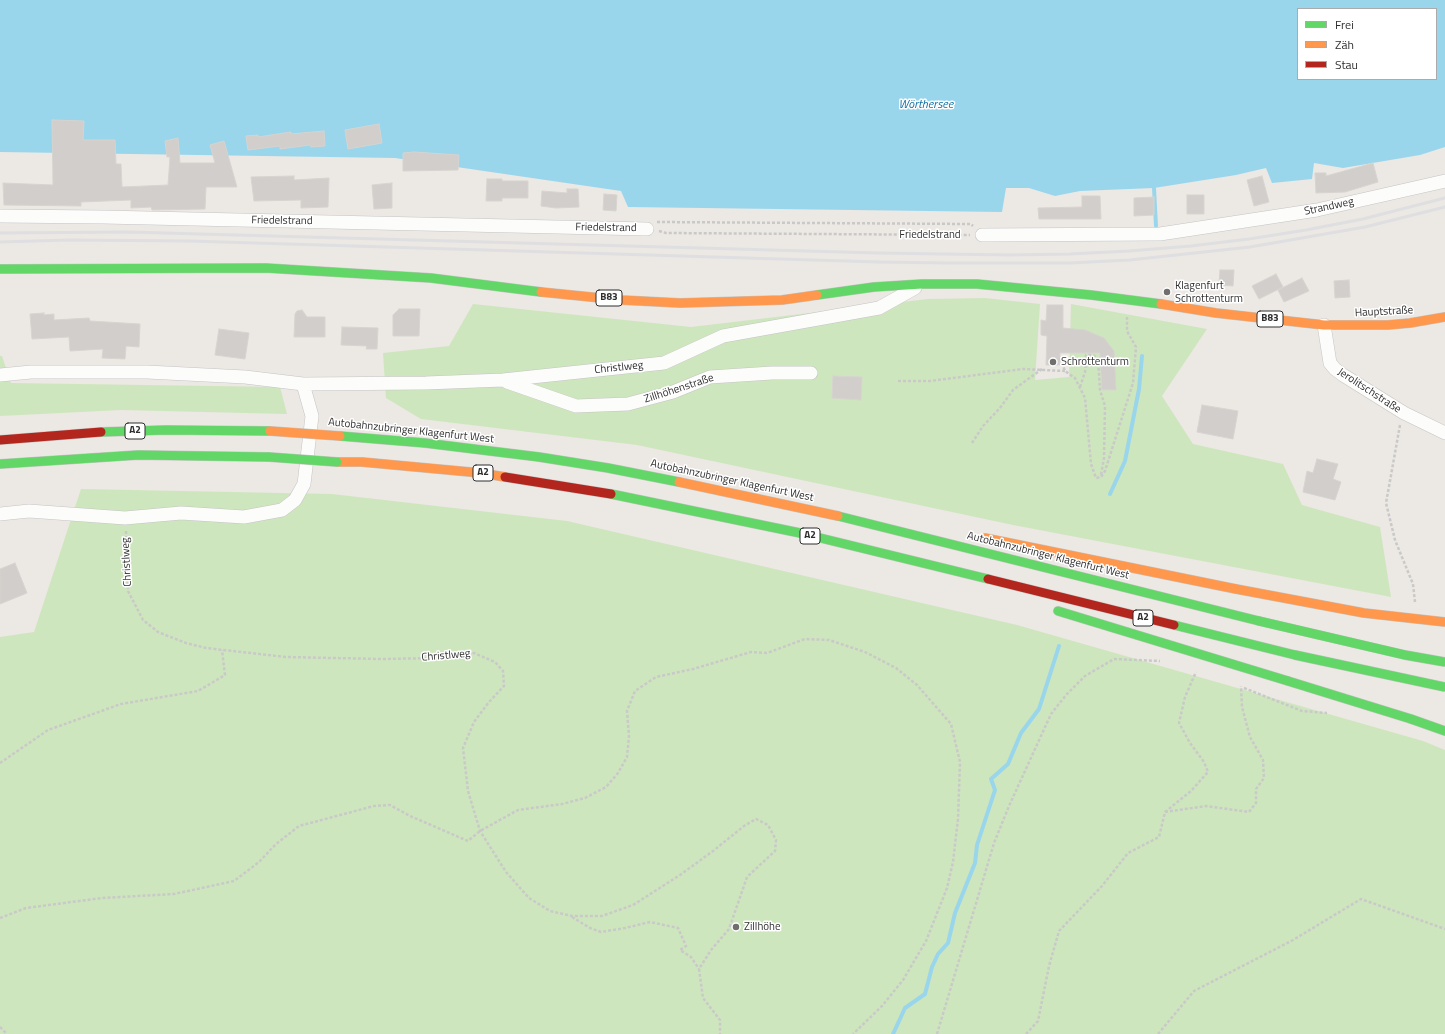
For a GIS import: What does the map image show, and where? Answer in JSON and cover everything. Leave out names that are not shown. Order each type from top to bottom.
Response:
[{"type":"main road","name":"B83","points":[[0,269],[266,268],[309,270],[431,278],[530,291],[621,300],[680,303],[782,300],[874,287],[922,284],[977,284],[1047,290],[1167,305],[1216,313],[1324,325]]},
{"type":"main road","name":"Hauptstraße","points":[[1324,325],[1388,325],[1445,317]]},
{"type":"main road","name":"Autobahnzubringer Klagenfurt West","points":[[0,440],[103,432],[166,430],[270,431],[425,443],[539,457],[715,488],[860,521],[1260,621],[1405,655],[1445,662]]},
{"type":"main road","name":"A2","points":[[0,464],[138,455],[269,457],[338,462],[362,462],[481,473],[612,494],[800,533],[1295,655],[1445,687]]},
{"type":"main road","points":[[926,538],[962,538]]},
{"type":"main road","points":[[976,538],[1029,546],[1364,614],[1445,622]]},
{"type":"main road","points":[[991,580],[1032,599]]},
{"type":"main road","points":[[1052,609],[1288,680],[1445,731]]},
{"type":"street","name":"Strandweg","points":[[982,235],[1160,234],[1317,210],[1445,181]]},
{"type":"street","name":"Friedelstrand","points":[[0,216],[103,216],[647,229]]},
{"type":"street","name":"Christlweg","points":[[0,375],[31,372],[147,372],[245,377],[303,384],[426,384],[503,380],[664,363],[723,336],[879,308],[922,284]]},
{"type":"street","name":"Jerolitschstraße","points":[[1324,325],[1330,363],[1343,376],[1404,413],[1445,433]]},
{"type":"street","name":"Zillhöhenstraße","points":[[503,380],[576,406],[628,404],[673,392],[710,377],[772,373],[811,373]]},
{"type":"street","points":[[0,514],[29,511],[125,518],[181,512],[244,517],[282,510],[295,500],[304,484],[312,416],[303,384]]},
{"type":"path","points":[[647,229],[658,221],[971,224],[982,235]]},
{"type":"path","name":"Friedelstrand","points":[[647,229],[666,233],[982,235]]},
{"type":"path","points":[[1101,477],[1105,471],[1133,383],[1136,347],[1127,331],[1127,301]]},
{"type":"path","points":[[1080,387],[1085,372],[1086,355],[1092,355],[1098,359],[1100,390],[1105,406],[1104,458],[1101,477]]},
{"type":"path","points":[[1060,358],[1065,371],[1074,378],[1085,398],[1091,464],[1096,478],[1101,477]]},
{"type":"path","points":[[898,381],[930,381],[1016,370],[1042,369],[1065,371]]},
{"type":"path","points":[[972,443],[983,426],[1000,408],[1013,390],[1027,378],[1042,369]]},
{"type":"path","points":[[1404,413],[1398,433],[1386,503],[1395,540],[1413,584],[1415,602],[1413,608]]},
{"type":"path","name":"Christlweg","points":[[125,518],[128,591],[143,620],[158,632],[186,643],[206,648],[286,657],[381,659],[438,658],[474,653],[495,662],[503,670],[504,686],[489,702],[474,722],[463,748],[468,791],[480,831],[506,872],[529,898],[550,911],[572,916],[602,916],[633,905],[680,875],[744,826],[756,819],[768,824],[776,840],[775,851],[747,877],[729,929],[711,950],[699,969]]},
{"type":"path","points":[[0,918],[26,908],[102,898],[174,894],[234,881],[259,862],[276,844],[299,826],[374,806],[390,805],[410,816],[468,841],[480,831],[518,810],[562,804],[585,798],[606,787],[618,773],[627,757],[629,736],[627,711],[635,691],[656,677],[693,669],[751,652],[767,653],[805,639],[829,640],[865,652],[896,668],[917,685],[951,724],[960,762],[958,819],[953,862],[947,888],[926,941],[899,985],[882,1006],[853,1034]]},
{"type":"path","points":[[0,763],[48,730],[121,704],[198,691],[225,675],[222,650]]},
{"type":"path","points":[[937,1034],[994,843],[1012,799],[1051,714],[1066,695],[1085,676],[1114,659],[1166,662]]},
{"type":"path","points":[[1026,1034],[1038,1021],[1049,966],[1059,931],[1102,886],[1128,853],[1159,837],[1165,812],[1191,791],[1208,772],[1204,762],[1190,743],[1179,723],[1185,697],[1196,672],[1203,674]]},
{"type":"path","points":[[1165,812],[1206,806],[1249,812],[1256,803],[1256,789],[1264,778],[1263,760],[1250,737],[1242,706],[1241,686],[1302,711],[1329,713]]},
{"type":"path","points":[[1158,1034],[1194,991],[1293,940],[1361,899],[1445,929]]},
{"type":"path","points":[[572,916],[590,928],[601,932],[650,922],[678,928],[686,946],[680,950],[690,957],[699,969],[703,998],[720,1020],[720,1034]]},
{"type":"path","points":[[0,1028],[7,1034]]},
{"type":"green space","points":[[985,298],[1040,304],[1035,380],[1069,377],[1071,304],[1207,329],[1162,396],[1193,444],[1283,464],[1302,505],[1380,527],[1391,597],[1013,525],[637,445],[421,419],[386,398],[383,353],[449,346],[473,304],[691,327],[928,299]]},
{"type":"green space","points":[[0,356],[2,356],[11,383],[280,387],[287,414],[121,410],[0,416]]},
{"type":"green space","points":[[81,489],[332,494],[567,521],[1017,625],[1423,741],[1445,750],[1445,1034],[0,1034],[0,637],[34,632]]},
{"type":"water","name":"Wörthersee","points":[[0,0],[1445,0],[1445,147],[1420,155],[1343,168],[1314,163],[1312,179],[1272,183],[1266,168],[1236,175],[1154,188],[1080,191],[1055,196],[1029,188],[1006,188],[1002,212],[628,207],[621,191],[395,158],[0,152]]},
{"type":"building","points":[[52,120],[84,121],[83,140],[115,140],[116,164],[121,164],[122,187],[168,185],[170,157],[167,157],[165,141],[178,138],[180,163],[215,163],[210,145],[224,141],[237,187],[206,187],[205,209],[152,210],[151,207],[131,208],[131,200],[81,202],[81,206],[4,205],[3,183],[53,185]]},
{"type":"building","points":[[379,124],[382,143],[348,149],[345,130]]},
{"type":"building","points":[[324,131],[325,146],[311,147],[310,145],[280,149],[280,146],[248,150],[246,136],[258,135],[258,137],[291,132],[291,134]]},
{"type":"building","points":[[414,152],[459,155],[458,170],[403,171],[403,153]]},
{"type":"building","points":[[1373,163],[1378,182],[1345,192],[1316,193],[1315,173],[1326,173],[1326,176]]},
{"type":"building","points":[[294,176],[294,180],[329,178],[328,207],[301,208],[301,200],[254,201],[251,177]]},
{"type":"building","points":[[1262,176],[1269,202],[1254,206],[1247,180]]},
{"type":"building","points":[[487,179],[502,179],[502,181],[528,181],[528,198],[502,198],[502,201],[486,201]]},
{"type":"building","points":[[392,183],[392,208],[374,209],[372,185]]},
{"type":"building","points":[[567,189],[578,189],[579,207],[556,208],[541,206],[542,191],[567,193]]},
{"type":"building","points":[[604,194],[617,195],[616,211],[603,210]]},
{"type":"building","points":[[1187,195],[1204,195],[1204,214],[1187,214]]},
{"type":"building","points":[[1082,196],[1100,196],[1101,219],[1039,219],[1038,208],[1082,207]]},
{"type":"building","points":[[1154,197],[1154,215],[1134,216],[1134,198]]},
{"type":"building","points":[[1220,270],[1234,270],[1233,286],[1219,285]]},
{"type":"building","points":[[1276,274],[1283,287],[1259,299],[1252,286]]},
{"type":"building","points":[[1302,278],[1309,291],[1284,302],[1278,290]]},
{"type":"building","points":[[1349,280],[1350,297],[1335,298],[1334,281]]},
{"type":"building","points":[[1047,305],[1063,305],[1063,328],[1085,330],[1104,338],[1114,351],[1116,390],[1102,390],[1100,353],[1060,353],[1060,365],[1046,365],[1047,336],[1041,335],[1041,320],[1046,321]]},
{"type":"building","points":[[399,309],[420,309],[419,336],[393,336],[393,315]]},
{"type":"building","points":[[302,310],[307,317],[325,317],[325,337],[294,337],[295,314],[297,311]]},
{"type":"building","points":[[44,313],[44,315],[54,314],[54,320],[89,318],[90,321],[140,324],[139,347],[126,346],[125,359],[102,358],[103,349],[70,351],[69,337],[32,339],[30,314]]},
{"type":"building","points":[[342,327],[378,328],[377,349],[366,349],[367,346],[341,345]]},
{"type":"building","points":[[219,329],[249,333],[245,359],[215,355]]},
{"type":"building","points":[[833,376],[862,377],[861,400],[832,398]]},
{"type":"building","points":[[1202,405],[1238,411],[1233,439],[1197,432]]},
{"type":"building","points":[[1317,459],[1338,464],[1333,479],[1341,482],[1335,500],[1303,492],[1307,471],[1313,473]]},
{"type":"building","points":[[15,563],[27,593],[0,604],[0,569]]},
{"type":"waterway","points":[[1154,188],[1156,226]]},
{"type":"waterway","points":[[1110,494],[1125,461],[1139,389],[1142,356]]},
{"type":"waterway","points":[[893,1034],[905,1008],[925,994],[932,967],[938,954],[948,943],[955,913],[975,863],[977,845],[995,790],[991,779],[1008,764],[1021,733],[1039,709],[1059,646]]},
{"type":"railway","points":[[0,233],[129,232],[878,253],[1010,255],[1070,254],[1191,246],[1249,239],[1363,219],[1445,198]]},
{"type":"railway","points":[[0,242],[69,240],[189,241],[878,262],[1070,263],[1130,260],[1250,247],[1365,227],[1445,207]]},
{"type":"traffic: fast","points":[[0,269],[266,268],[431,278],[541,292]]},
{"type":"traffic: fast","points":[[817,295],[874,287],[922,284],[977,284],[1091,295],[1161,304]]},
{"type":"traffic: fast","points":[[101,432],[166,430],[270,431]]},
{"type":"traffic: fast","points":[[340,436],[425,443],[539,457],[608,468],[679,482]]},
{"type":"traffic: fast","points":[[0,464],[138,455],[269,457]]},
{"type":"traffic: fast","points":[[269,457],[337,462]]},
{"type":"traffic: fast","points":[[611,494],[800,533],[988,579]]},
{"type":"traffic: fast","points":[[838,516],[1259,621]]},
{"type":"traffic: fast","points":[[1058,611],[1288,681]]},
{"type":"traffic: fast","points":[[1259,621],[1405,655],[1445,662]]},
{"type":"traffic: fast","points":[[1174,625],[1295,655]]},
{"type":"traffic: fast","points":[[1295,655],[1445,687]]},
{"type":"traffic: fast","points":[[1288,681],[1411,719]]},
{"type":"traffic: fast","points":[[1411,719],[1445,731]]},
{"type":"traffic: slow","points":[[541,292],[621,300],[680,303],[782,300],[817,295]]},
{"type":"traffic: slow","points":[[1161,304],[1216,313],[1324,325],[1388,325],[1445,317]]},
{"type":"traffic: slow","points":[[270,431],[340,436]]},
{"type":"traffic: slow","points":[[337,462],[362,462],[481,473],[505,477]]},
{"type":"traffic: slow","points":[[679,482],[838,516]]},
{"type":"traffic: slow","points":[[985,538],[1236,589]]},
{"type":"traffic: slow","points":[[1236,589],[1364,613],[1445,622]]},
{"type":"traffic: jam","points":[[0,440],[101,432]]},
{"type":"traffic: jam","points":[[505,477],[611,494]]},
{"type":"traffic: jam","points":[[988,579],[1174,625]]},
{"type":"place","name":"Klagenfurt Schrottenturm","points":[[1167,292]]},
{"type":"place","name":"Schrottenturm","points":[[1053,362]]},
{"type":"place","name":"Zillhöhe","points":[[736,927]]}]
